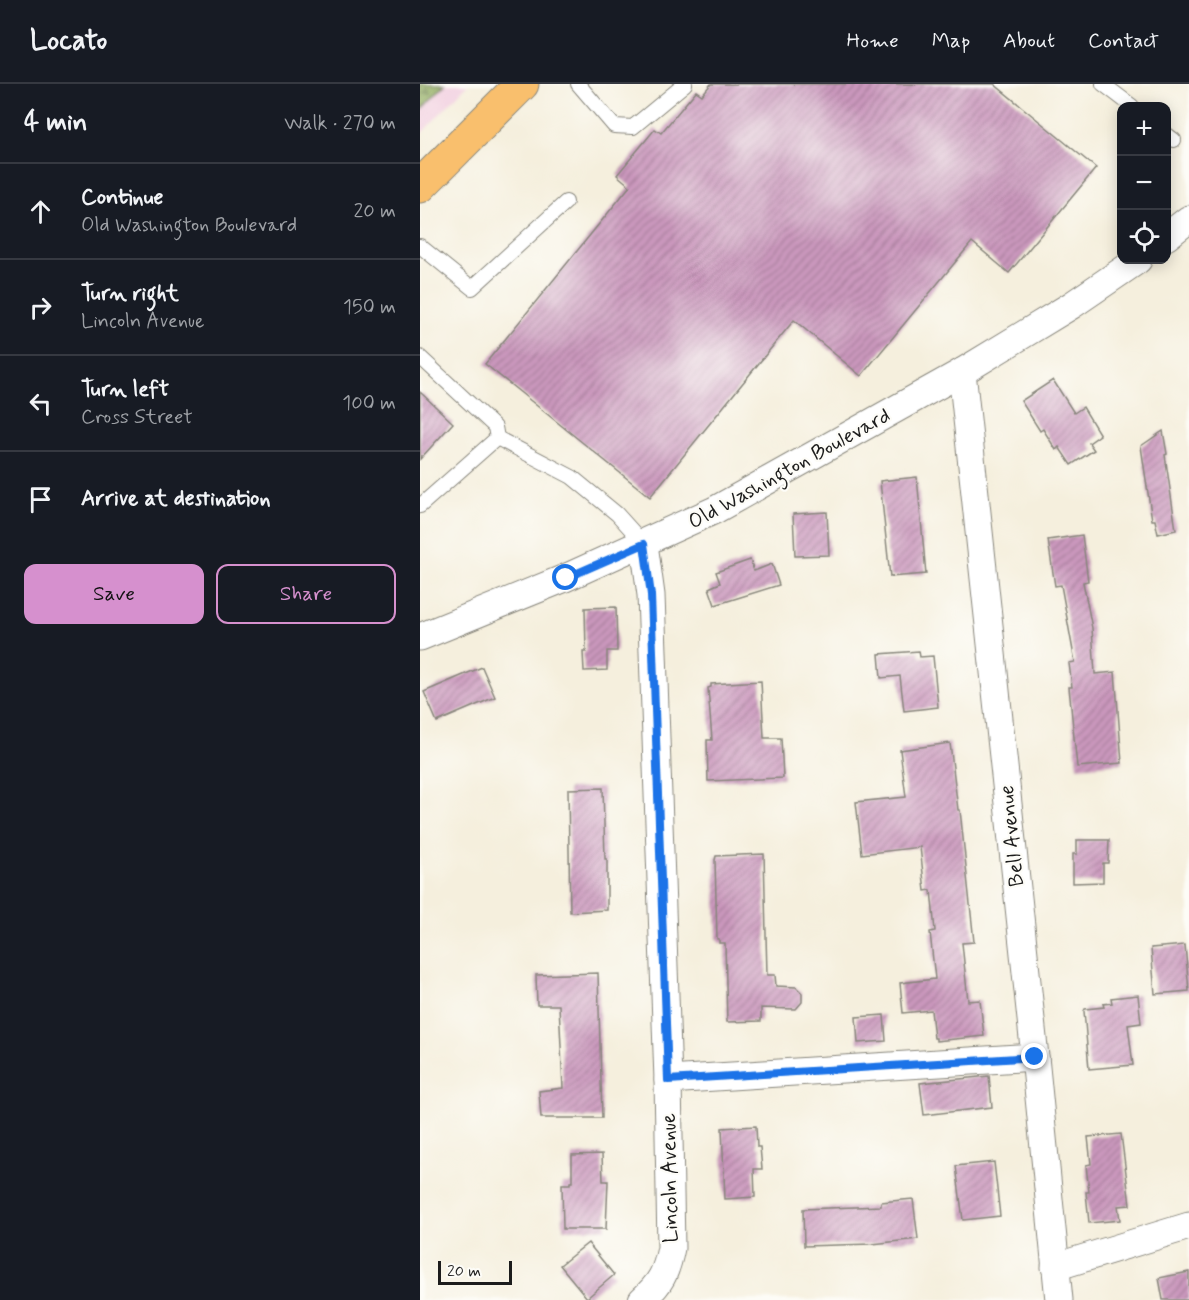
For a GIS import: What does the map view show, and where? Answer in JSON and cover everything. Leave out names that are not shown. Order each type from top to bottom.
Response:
[{"type":"main road","points":[[420,186],[522,84]]},
{"type":"street","points":[[1171,234],[1189,219]]},
{"type":"street","name":"Old Washington Boulevard","points":[[420,637],[566,578],[716,510],[962,372],[1072,305],[1132,264]]},
{"type":"street","name":"Bell Avenue","points":[[962,372],[1059,1300]]},
{"type":"street","name":"Lincoln Avenue","points":[[642,1300],[657,1287],[667,1269],[671,1248],[668,1080],[651,595],[644,544]]},
{"type":"street","points":[[668,1080],[1035,1057]]},
{"type":"street","points":[[1055,1267],[1189,1226]]},
{"type":"lane","points":[[578,84],[614,126],[633,127],[685,84]]},
{"type":"lane","points":[[1103,84],[1127,102]]},
{"type":"lane","points":[[420,246],[472,288],[566,202]]},
{"type":"lane","points":[[420,357],[495,427],[497,438]]},
{"type":"lane","points":[[420,506],[497,438]]},
{"type":"lane","points":[[497,438],[572,477],[617,514],[644,544]]},
{"type":"shaded area","points":[[420,84],[468,84],[420,135]]},
{"type":"green space","points":[[420,84],[445,84],[420,111]]},
{"type":"building","points":[[711,84],[994,84],[1096,168],[1009,273],[972,242],[861,376],[794,320],[650,497],[485,364],[630,186],[617,175],[655,129],[661,133],[696,91],[702,95]]},
{"type":"building","points":[[1053,380],[1074,413],[1083,407],[1100,435],[1089,443],[1094,450],[1071,465],[1059,447],[1056,450],[1043,429],[1040,431],[1021,401]]},
{"type":"building","points":[[420,392],[453,423],[420,459]]},
{"type":"building","points":[[1163,431],[1176,530],[1158,534],[1155,520],[1152,520],[1141,446]]},
{"type":"building","points":[[917,477],[926,574],[890,577],[880,481]]},
{"type":"building","points":[[827,512],[829,555],[795,556],[793,514]]},
{"type":"building","points":[[1082,535],[1088,581],[1083,582],[1092,628],[1095,674],[1115,672],[1122,763],[1077,767],[1069,687],[1072,687],[1069,663],[1075,662],[1061,585],[1055,586],[1048,540]]},
{"type":"building","points":[[750,560],[754,571],[772,564],[779,585],[715,605],[709,588],[720,583],[716,572]]},
{"type":"building","points":[[616,607],[617,651],[607,651],[607,670],[584,671],[585,608]]},
{"type":"building","points":[[919,651],[920,657],[933,656],[938,707],[904,711],[900,676],[881,678],[879,654]]},
{"type":"building","points":[[482,667],[495,697],[437,722],[424,692]]},
{"type":"building","points":[[761,681],[764,738],[781,738],[783,778],[708,781],[707,740],[712,740],[708,688],[711,684]]},
{"type":"building","points":[[950,743],[958,810],[960,810],[974,942],[962,943],[968,1001],[980,1000],[984,1036],[936,1041],[931,1010],[903,1013],[900,983],[935,979],[930,932],[935,931],[931,890],[925,891],[920,847],[862,854],[856,802],[906,797],[900,750]]},
{"type":"building","points":[[603,788],[607,910],[570,912],[568,789]]},
{"type":"building","points":[[1077,840],[1109,840],[1108,863],[1103,863],[1103,882],[1073,883],[1073,854],[1077,854]]},
{"type":"building","points":[[764,854],[767,975],[775,975],[776,986],[796,987],[802,993],[802,1002],[796,1009],[761,1008],[761,1021],[727,1022],[725,943],[719,943],[717,939],[715,860],[716,856]]},
{"type":"building","points":[[1185,945],[1189,991],[1155,994],[1151,948]]},
{"type":"building","points":[[598,973],[602,1118],[541,1118],[539,1091],[563,1088],[559,1005],[537,1005],[536,975]]},
{"type":"building","points":[[1138,995],[1141,1023],[1128,1025],[1133,1065],[1089,1069],[1085,1009],[1104,1007],[1103,1004],[1112,1003],[1111,998]]},
{"type":"building","points":[[884,1015],[886,1041],[858,1043],[856,1017]]},
{"type":"building","points":[[989,1076],[992,1107],[924,1115],[920,1083]]},
{"type":"building","points":[[756,1126],[757,1147],[760,1147],[762,1169],[754,1169],[755,1197],[725,1199],[722,1128]]},
{"type":"building","points":[[1121,1134],[1130,1205],[1118,1206],[1120,1220],[1089,1223],[1086,1165],[1091,1164],[1088,1137]]},
{"type":"building","points":[[602,1154],[603,1181],[608,1181],[606,1229],[563,1229],[562,1184],[572,1182],[572,1155]]},
{"type":"building","points":[[994,1162],[1000,1216],[963,1220],[956,1166]]},
{"type":"building","points":[[913,1199],[918,1239],[872,1244],[804,1246],[803,1209],[881,1206],[881,1202]]},
{"type":"building","points":[[588,1243],[614,1275],[587,1298],[560,1265]]},
{"type":"building","points":[[1189,1272],[1189,1300],[1163,1300],[1159,1278]]},
{"type":"route","points":[[566,578],[644,544],[651,595],[668,1080],[1035,1057]]}]
